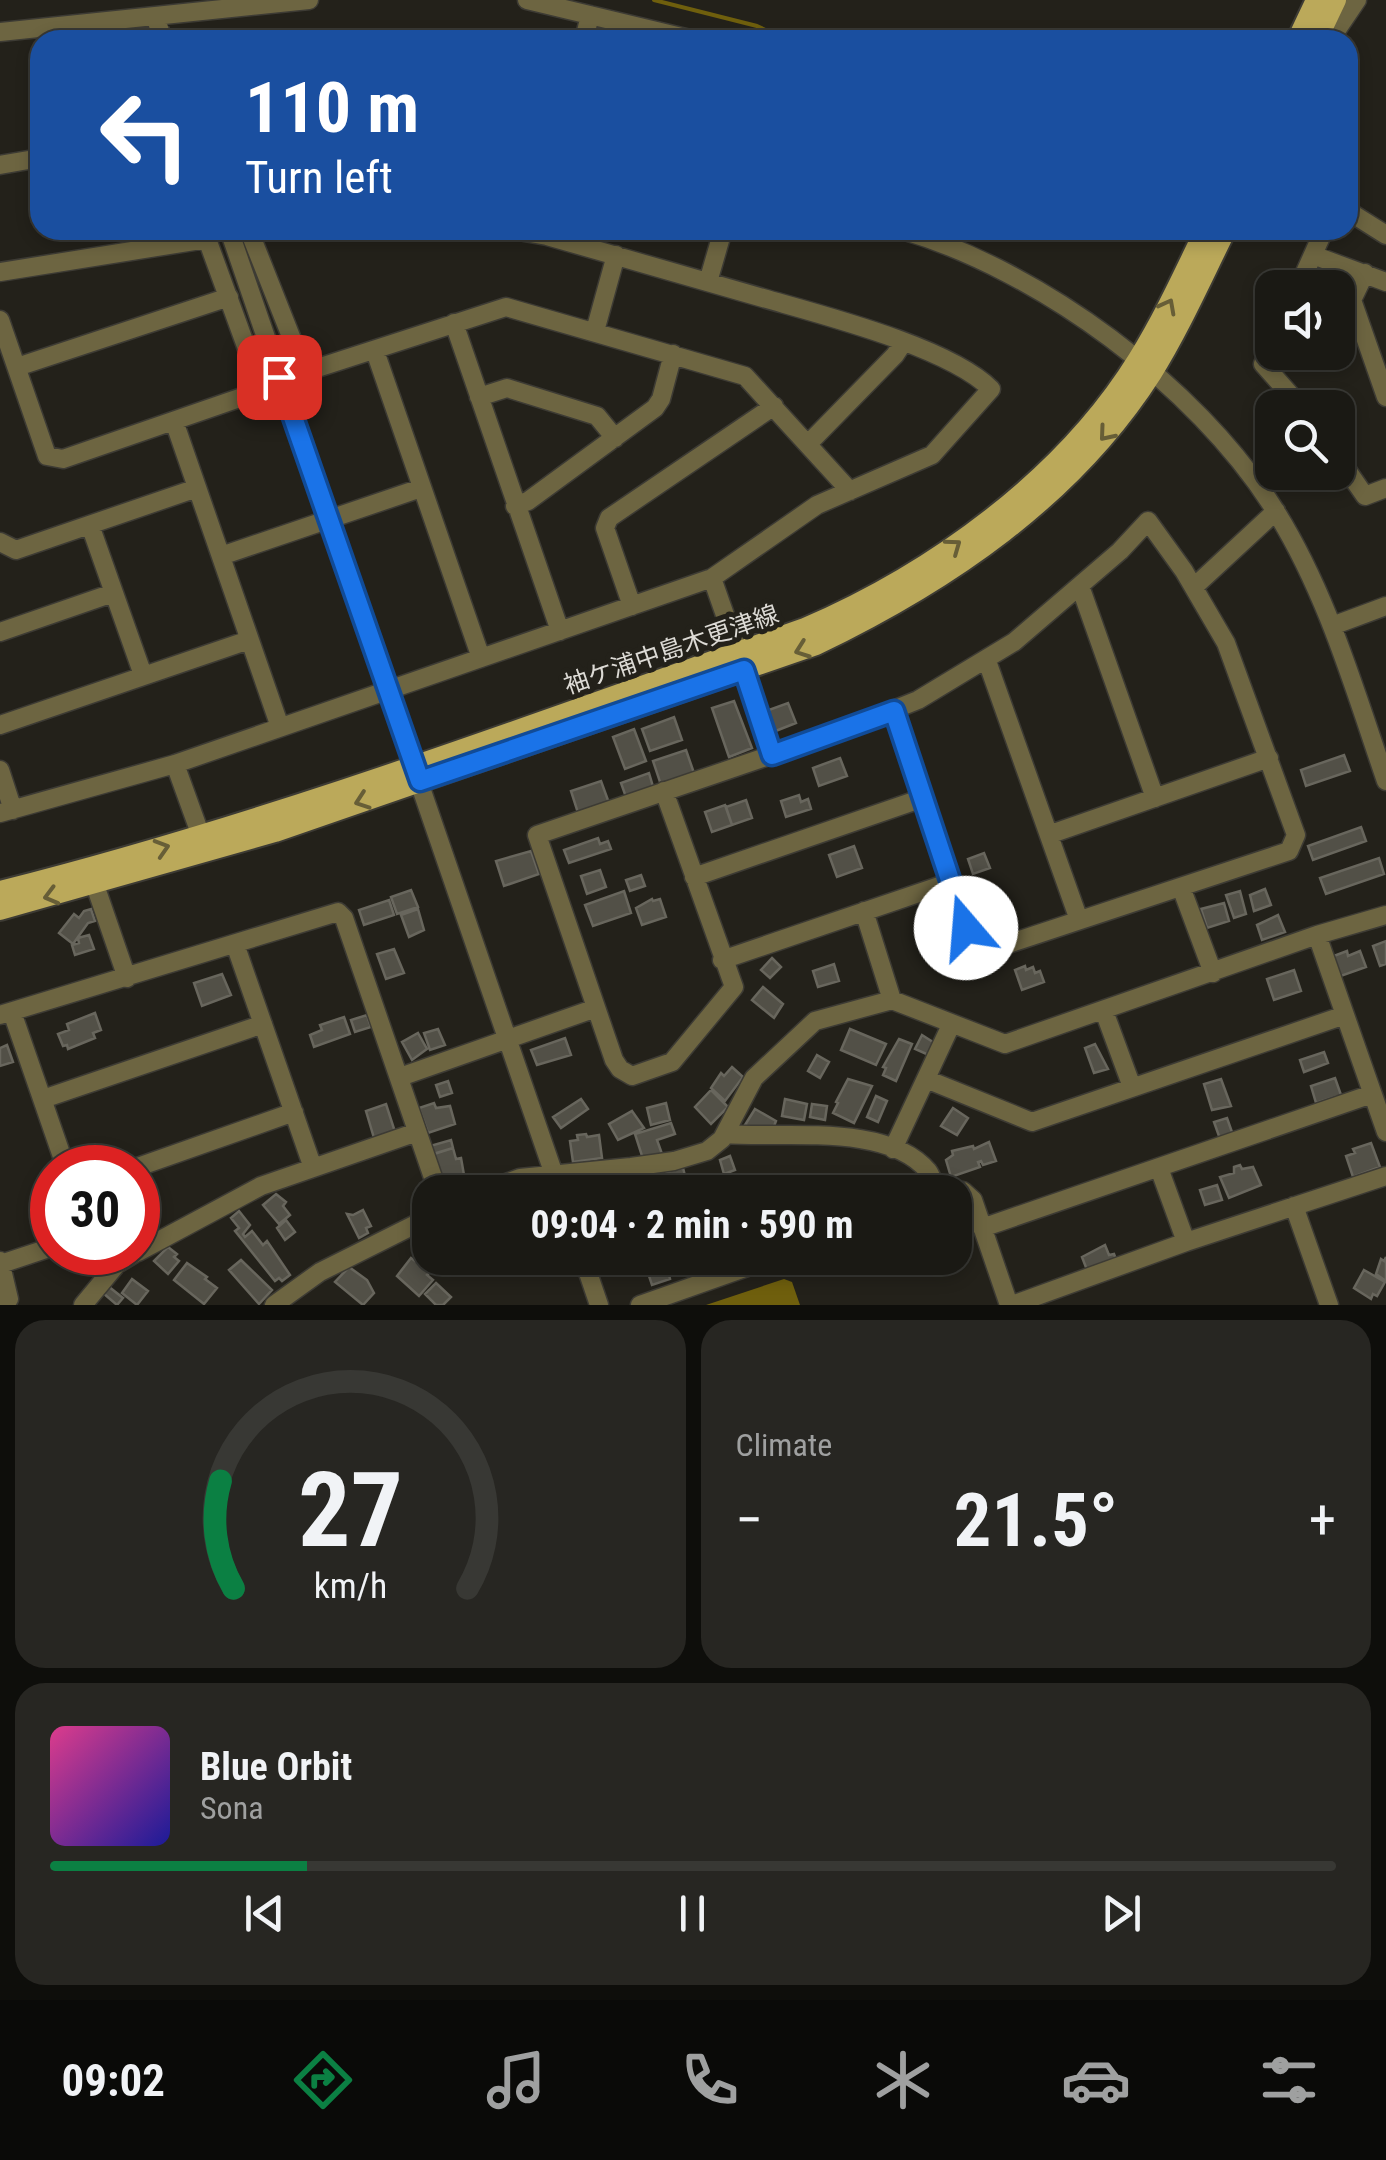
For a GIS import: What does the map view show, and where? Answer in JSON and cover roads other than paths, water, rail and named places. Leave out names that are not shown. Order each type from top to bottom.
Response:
[{"type":"main road","points":[[1302,30],[1316,0]]},
{"type":"main road","points":[[1322,30],[1336,0]]},
{"type":"main road","name":"袖ケ浦中島木更津線","points":[[741,661],[816,644],[890,609],[952,570],[1054,489],[1089,454],[1145,366],[1201,240]]},
{"type":"main road","points":[[1145,366],[1220,240]]},
{"type":"main road","name":"袖ケ浦中島木更津線","points":[[0,891],[109,864],[417,773],[741,661],[862,604],[960,542],[1073,442],[1145,366]]},
{"type":"main road","name":"袖ケ浦中島木更津線","points":[[0,910],[276,832],[417,773]]},
{"type":"street","points":[[0,32],[308,0]]},
{"type":"street","points":[[527,0],[654,30]]},
{"type":"street","points":[[1336,30],[1356,0]]},
{"type":"street","points":[[586,30],[590,14]]},
{"type":"street","points":[[154,16],[159,30]]},
{"type":"street","points":[[0,165],[30,160]]},
{"type":"street","points":[[1358,220],[1386,234]]},
{"type":"street","points":[[0,272],[201,240]]},
{"type":"street","points":[[0,320],[47,456],[54,459],[251,394],[259,382],[207,240]]},
{"type":"street","points":[[231,240],[554,1175]]},
{"type":"street","points":[[253,240],[305,372],[506,307],[745,376],[850,492]]},
{"type":"street","points":[[0,770],[7,812],[175,764],[712,578],[816,505],[932,456],[991,389],[983,381],[903,342],[841,320],[554,240]]},
{"type":"street","points":[[708,282],[720,240]]},
{"type":"street","points":[[929,240],[1036,290],[1082,319],[1188,402],[1245,468],[1276,511],[1332,626],[1386,780]]},
{"type":"street","points":[[1307,270],[1320,240]]},
{"type":"street","points":[[595,331],[616,255]]},
{"type":"street","points":[[1314,255],[1386,282]]},
{"type":"street","points":[[1364,273],[1352,300],[1386,397]]},
{"type":"street","points":[[16,367],[229,297]]},
{"type":"street","points":[[454,324],[560,631]]},
{"type":"street","points":[[808,444],[895,355],[903,342]]},
{"type":"street","points":[[374,351],[482,658]]},
{"type":"street","points":[[515,506],[528,502],[655,408],[673,354]]},
{"type":"street","points":[[1268,370],[1286,390]]},
{"type":"street","points":[[479,397],[507,388],[597,416],[615,438]]},
{"type":"street","points":[[632,606],[606,528],[610,518],[774,406]]},
{"type":"street","points":[[174,421],[280,728]]},
{"type":"street","points":[[1355,482],[1365,496],[1386,488]]},
{"type":"street","points":[[0,542],[16,550],[197,488]]},
{"type":"street","points":[[221,556],[421,488]]},
{"type":"street","points":[[1194,587],[1276,511]]},
{"type":"street","points":[[664,792],[734,987],[672,1062],[632,1076],[620,1070],[537,834],[894,711],[1014,642],[1148,521],[1194,587],[1226,643],[1296,835],[1289,851],[1008,944],[966,928],[894,711]]},
{"type":"street","points":[[90,525],[143,675]]},
{"type":"street","points":[[712,578],[772,755]]},
{"type":"street","points":[[1080,586],[1155,798]]},
{"type":"street","points":[[0,632],[113,593]]},
{"type":"street","points":[[1332,626],[1386,606]]},
{"type":"street","points":[[0,725],[250,640]]},
{"type":"street","points":[[987,660],[1079,920]]},
{"type":"street","points":[[1050,834],[1269,758]]},
{"type":"street","points":[[175,764],[201,836]]},
{"type":"street","points":[[694,877],[923,798]]},
{"type":"street","points":[[722,960],[951,882]]},
{"type":"street","points":[[95,885],[127,978]]},
{"type":"street","points":[[1181,886],[1214,973]]},
{"type":"street","points":[[864,911],[892,1000]]},
{"type":"street","points":[[58,1145],[6,1013],[338,912],[344,918],[432,1175]]},
{"type":"street","points":[[600,1175],[674,1161],[707,1150],[725,1134],[754,1078],[815,1022],[892,1000],[1004,1044],[1317,935],[1386,916]]},
{"type":"street","points":[[1317,935],[1386,1132]]},
{"type":"street","points":[[236,944],[313,1168]]},
{"type":"street","points":[[400,1077],[596,1008]]},
{"type":"street","points":[[1104,1010],[1132,1087]]},
{"type":"street","points":[[926,1079],[1032,1122],[1345,1015]]},
{"type":"street","points":[[42,1100],[263,1024]]},
{"type":"street","points":[[893,1149],[951,1024]]},
{"type":"street","points":[[982,1228],[1372,1094]]},
{"type":"street","points":[[160,1159],[294,1112]]},
{"type":"street","points":[[160,1240],[260,1186],[417,1132]]},
{"type":"street","points":[[725,1134],[851,1137],[893,1149],[931,1175]]},
{"type":"street","points":[[1158,1168],[1186,1242]]},
{"type":"street","points":[[972,1200],[1010,1305],[1386,1176]]},
{"type":"street","points":[[1294,1206],[1329,1305]]},
{"type":"street","points":[[274,1305],[320,1272],[412,1226]]},
{"type":"street","points":[[2,1305],[9,1300],[1,1263],[30,1254]]},
{"type":"street","points":[[83,1305],[108,1275]]},
{"type":"street","points":[[589,1275],[600,1305]]},
{"type":"street","points":[[640,1305],[724,1275]]},
{"type":"waterway","points":[[654,0],[766,30]]}]
